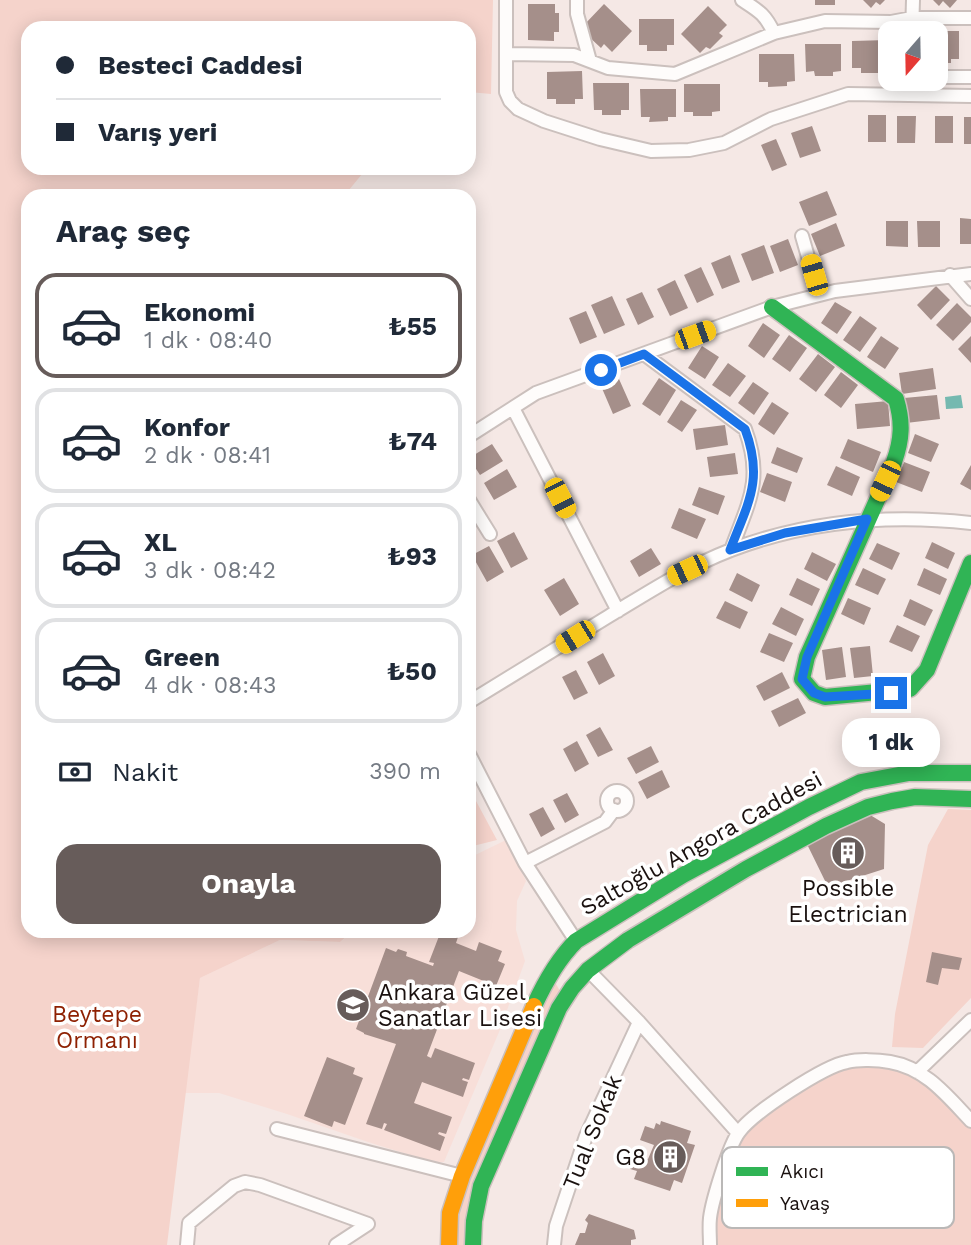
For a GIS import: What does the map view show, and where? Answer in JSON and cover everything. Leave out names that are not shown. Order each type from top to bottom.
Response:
[{"type":"street","points":[[506,0],[506,92],[510,101],[518,109],[544,121],[600,139],[651,151],[689,150],[724,143],[771,118],[848,94],[971,96]]},
{"type":"street","points":[[577,0],[577,15],[590,61]]},
{"type":"street","points":[[742,0],[760,10],[774,33]]},
{"type":"street","points":[[912,18],[913,0]]},
{"type":"street","points":[[506,54],[574,55],[608,68],[675,74],[774,33],[825,21],[891,22],[912,18],[971,18]]},
{"type":"street","points":[[948,77],[971,77]]},
{"type":"street","points":[[802,236],[819,295]]},
{"type":"street","points":[[476,432],[536,394],[772,307],[835,291],[971,274]]},
{"type":"street","points":[[950,275],[971,299]]},
{"type":"street","points":[[772,307],[896,399],[902,419],[903,435],[807,657],[802,679],[814,693],[825,697],[910,689],[927,670],[971,563]]},
{"type":"street","points":[[644,354],[745,429],[752,448],[755,476],[730,550]]},
{"type":"street","points":[[513,408],[618,611]]},
{"type":"street","points":[[476,511],[490,534]]},
{"type":"street","points":[[476,698],[673,577],[730,550],[785,533],[867,519],[930,518],[971,523]]},
{"type":"street","points":[[476,768],[525,863],[576,940],[588,970],[639,1021],[738,1133]]},
{"type":"street","name":"Saltoğlu Angora Caddesi","points":[[449,1245],[450,1213],[462,1176],[542,988],[564,953],[576,940],[683,875],[853,785],[909,773],[971,773]]},
{"type":"street","name":"Saltoğlu Angora Caddesi","points":[[473,1245],[475,1209],[485,1174],[559,1008],[588,970],[628,940],[746,869],[851,815],[892,800],[915,797],[971,799]]},
{"type":"street","points":[[525,863],[605,822],[614,810]]},
{"type":"street","points":[[917,1072],[971,1020]]},
{"type":"street","name":"Tual Sokak","points":[[554,1245],[556,1226],[586,1136],[639,1021]]},
{"type":"street","points":[[732,1147],[738,1133],[755,1116],[803,1083],[846,1062],[891,1062],[917,1072],[936,1084],[971,1121]]},
{"type":"street","points":[[278,1129],[462,1176]]},
{"type":"street","points":[[710,1245],[710,1216],[722,1173]]},
{"type":"street","points":[[187,1245],[189,1223],[234,1186],[246,1182],[368,1224],[336,1245]]},
{"type":"shaded area","name":"Ankara Güzel Sanatlar Lisesi","points":[[506,840],[526,881],[517,901],[516,930],[525,961],[499,1032],[444,1162],[432,1162],[219,1093],[184,1093],[200,978],[280,940],[340,942],[345,938],[476,938],[476,855]]},
{"type":"green space","name":"Beytepe Ormanı","points":[[0,0],[493,0],[491,94],[476,93],[476,21],[21,21],[21,175],[361,175],[350,189],[21,189],[21,938],[345,938],[340,942],[280,940],[200,978],[167,1245],[0,1245]]},
{"type":"green space","points":[[476,801],[497,840],[476,845]]},
{"type":"green space","points":[[948,809],[971,810],[971,998],[923,1048],[892,1047],[895,1014],[928,845]]},
{"type":"green space","points":[[556,984],[560,991],[470,1198],[466,1216],[467,1245],[456,1245],[457,1208],[552,986]]},
{"type":"green space","points":[[846,1062],[917,1072],[971,1121],[971,1245],[710,1245],[722,1177],[722,1228],[954,1228],[954,1147],[736,1147],[755,1116]]},
{"type":"water","points":[[961,395],[963,408],[946,409],[945,397]]},
{"type":"building","points":[[815,0],[835,0],[835,5],[815,5]]},
{"type":"building","points":[[863,0],[885,0],[880,5],[876,2],[871,8]]},
{"type":"building","points":[[933,0],[957,0],[950,8],[943,1],[939,6]]},
{"type":"building","points":[[528,4],[555,4],[555,13],[559,13],[559,32],[554,32],[554,41],[528,40]]},
{"type":"building","points":[[604,4],[632,31],[612,52],[604,44],[601,48],[587,35],[590,31],[584,25]]},
{"type":"building","points":[[708,6],[727,25],[719,33],[723,36],[710,49],[706,47],[700,53],[681,34]]},
{"type":"building","points":[[639,19],[674,19],[674,45],[667,45],[667,51],[647,51],[647,45],[639,45]]},
{"type":"building","points":[[948,31],[959,31],[959,59],[951,59],[951,63],[948,63]]},
{"type":"building","points":[[878,40],[878,73],[861,73],[861,68],[852,68],[852,41]]},
{"type":"building","points":[[805,44],[841,44],[841,71],[833,72],[833,76],[815,76],[814,71],[806,72]]},
{"type":"building","points":[[759,54],[794,54],[795,81],[787,82],[787,86],[768,87],[768,82],[759,82]]},
{"type":"building","points":[[582,71],[583,99],[575,99],[575,104],[556,104],[556,99],[547,99],[547,72]]},
{"type":"building","points":[[593,83],[629,83],[629,110],[621,110],[621,115],[602,115],[602,110],[594,110]]},
{"type":"building","points":[[684,84],[720,84],[720,111],[712,112],[712,116],[693,116],[693,112],[684,112]]},
{"type":"building","points":[[640,89],[676,89],[676,117],[668,117],[668,121],[649,122],[650,117],[641,117]]},
{"type":"building","points":[[868,115],[886,115],[886,142],[868,142]]},
{"type":"building","points":[[897,116],[916,116],[915,143],[897,143]]},
{"type":"building","points":[[935,116],[953,116],[953,143],[935,143]]},
{"type":"building","points":[[964,117],[971,117],[971,144],[964,144]]},
{"type":"building","points":[[812,126],[821,151],[800,158],[791,133]]},
{"type":"building","points":[[776,139],[787,165],[772,171],[761,145]]},
{"type":"building","points":[[827,191],[837,215],[809,226],[799,202]]},
{"type":"building","points":[[960,218],[971,219],[971,244],[960,244]]},
{"type":"building","points":[[886,221],[908,221],[908,247],[886,246]]},
{"type":"building","points":[[917,221],[940,221],[940,247],[918,247]]},
{"type":"building","points":[[836,223],[845,246],[820,256],[811,234]]},
{"type":"building","points":[[788,239],[798,265],[780,272],[770,246]]},
{"type":"building","points":[[764,245],[774,273],[752,281],[741,254]]},
{"type":"building","points":[[730,255],[740,282],[722,289],[711,263]]},
{"type":"building","points":[[701,267],[714,295],[697,303],[684,275]]},
{"type":"building","points":[[675,280],[688,308],[670,316],[657,289]]},
{"type":"building","points":[[936,286],[950,300],[931,320],[917,305]]},
{"type":"building","points":[[642,292],[654,317],[638,325],[626,299]]},
{"type":"building","points":[[612,296],[625,325],[604,334],[591,305]]},
{"type":"building","points":[[835,302],[852,312],[837,334],[821,323]]},
{"type":"building","points":[[957,303],[971,317],[971,322],[953,341],[936,325]]},
{"type":"building","points":[[586,311],[597,337],[580,344],[569,318]]},
{"type":"building","points":[[860,316],[877,328],[860,352],[843,340]]},
{"type":"building","points":[[763,323],[780,335],[764,358],[748,346]]},
{"type":"building","points":[[789,335],[807,348],[790,372],[772,359]]},
{"type":"building","points":[[881,336],[899,348],[885,369],[867,357]]},
{"type":"building","points":[[971,336],[971,363],[958,349]]},
{"type":"building","points":[[702,346],[719,357],[705,379],[688,368]]},
{"type":"building","points":[[818,354],[835,367],[816,392],[799,379]]},
{"type":"building","points":[[728,363],[746,376],[730,397],[712,385]]},
{"type":"building","points":[[933,368],[936,389],[902,394],[899,373]]},
{"type":"building","points":[[841,372],[858,385],[841,408],[824,395]]},
{"type":"building","points":[[659,378],[676,390],[660,416],[642,404]]},
{"type":"building","points":[[619,379],[631,406],[613,414],[601,386]]},
{"type":"building","points":[[753,382],[769,393],[754,415],[738,403]]},
{"type":"building","points":[[937,395],[940,419],[906,423],[904,398]]},
{"type":"building","points":[[681,400],[697,410],[682,432],[667,422]]},
{"type":"building","points":[[888,401],[890,426],[857,429],[855,404]]},
{"type":"building","points":[[772,402],[789,413],[774,435],[758,424]]},
{"type":"building","points":[[725,425],[728,445],[696,450],[693,429]]},
{"type":"building","points":[[915,434],[939,444],[931,462],[908,453]]},
{"type":"building","points":[[848,439],[881,452],[873,472],[840,458]]},
{"type":"building","points":[[492,444],[503,461],[480,475],[476,469],[476,454]]},
{"type":"building","points":[[777,447],[803,458],[797,473],[771,463]]},
{"type":"building","points":[[735,453],[738,474],[710,477],[707,457]]},
{"type":"building","points":[[904,462],[930,472],[922,492],[896,482]]},
{"type":"building","points":[[971,465],[971,490],[960,484]]},
{"type":"building","points":[[836,466],[860,477],[852,496],[827,485]]},
{"type":"building","points":[[507,469],[517,487],[494,500],[484,483]]},
{"type":"building","points":[[767,473],[792,482],[785,502],[760,492]]},
{"type":"building","points":[[699,487],[725,496],[718,515],[692,505]]},
{"type":"building","points":[[679,508],[706,519],[697,539],[671,528]]},
{"type":"building","points":[[514,532],[528,559],[511,568],[497,541]]},
{"type":"building","points":[[932,542],[955,553],[948,569],[925,558]]},
{"type":"building","points":[[877,543],[900,553],[892,570],[869,559]]},
{"type":"building","points":[[489,546],[504,572],[487,582],[476,562],[476,553]]},
{"type":"building","points":[[651,548],[661,564],[639,577],[630,561]]},
{"type":"building","points":[[812,552],[836,564],[827,581],[804,569]]},
{"type":"building","points":[[863,568],[886,579],[878,595],[855,585]]},
{"type":"building","points":[[924,568],[947,579],[940,595],[917,585]]},
{"type":"building","points":[[737,573],[760,585],[752,602],[729,590]]},
{"type":"building","points":[[564,578],[579,604],[560,616],[544,590]]},
{"type":"building","points":[[797,578],[820,589],[812,606],[789,595]]},
{"type":"building","points":[[848,598],[871,608],[864,625],[841,614]]},
{"type":"building","points":[[910,599],[933,610],[925,626],[903,616]]},
{"type":"building","points":[[725,601],[748,612],[740,629],[716,618]]},
{"type":"building","points":[[781,607],[804,619],[796,636],[772,624]]},
{"type":"building","points":[[897,625],[920,636],[912,652],[889,642]]},
{"type":"building","points":[[769,633],[793,643],[784,662],[760,652]]},
{"type":"building","points":[[870,646],[873,676],[854,678],[850,648]]},
{"type":"building","points":[[842,647],[846,677],[826,680],[822,650]]},
{"type":"building","points":[[603,653],[615,676],[599,685],[587,662]]},
{"type":"building","points":[[576,670],[588,693],[574,700],[562,677]]},
{"type":"building","points":[[782,672],[790,688],[764,701],[756,686]]},
{"type":"building","points":[[798,698],[806,713],[779,727],[771,711]]},
{"type":"building","points":[[600,727],[613,750],[598,757],[586,735]]},
{"type":"building","points":[[577,741],[589,764],[575,772],[563,749]]},
{"type":"building","points":[[651,746],[659,762],[636,774],[627,758]]},
{"type":"building","points":[[662,770],[670,787],[647,799],[638,782]]},
{"type":"building","points":[[567,793],[579,815],[565,823],[553,800]]},
{"type":"building","points":[[543,807],[555,829],[541,837],[529,814]]},
{"type":"building","name":"Possible Electrician","points":[[862,810],[885,824],[884,869],[828,887],[804,838]]},
{"type":"building","points":[[438,938],[458,938],[456,943],[476,951],[479,942],[502,951],[498,961],[505,964],[496,986],[459,971],[427,1056],[431,1058],[435,1048],[475,1063],[469,1080],[462,1080],[468,1082],[463,1097],[422,1082],[414,1103],[452,1117],[446,1134],[438,1134],[445,1137],[440,1151],[384,1130],[387,1124],[384,1123],[382,1129],[366,1124],[396,1044],[356,1029],[386,948],[407,952],[406,956],[433,966],[434,963],[429,962]]},
{"type":"building","points":[[932,952],[962,958],[959,970],[942,968],[938,985],[926,982]]},
{"type":"building","points":[[327,1057],[355,1068],[353,1074],[363,1078],[345,1125],[334,1121],[332,1127],[304,1116]]},
{"type":"building","name":"G8","points":[[661,1121],[691,1131],[687,1143],[695,1145],[682,1183],[674,1180],[670,1191],[634,1179],[637,1171],[630,1169],[635,1154],[648,1159],[654,1145],[640,1140],[645,1126],[654,1129],[656,1123],[660,1125]]},
{"type":"building","points":[[589,1214],[634,1230],[636,1239],[631,1240],[631,1245],[575,1245],[580,1233],[585,1233],[588,1223],[585,1220]]},
{"type":"traffic: fast","points":[[772,307],[896,399],[901,423],[894,462],[807,657],[802,679],[814,693],[825,697],[910,689],[927,670],[971,563]]},
{"type":"traffic: fast","points":[[534,1006],[552,971],[576,941],[683,875],[809,807],[861,782],[909,773],[971,773]]},
{"type":"traffic: fast","points":[[473,1245],[474,1221],[481,1186],[559,1008],[588,970],[628,940],[746,869],[868,807],[915,797],[971,799]]},
{"type":"traffic: slow","points":[[449,1245],[450,1213],[462,1176],[534,1006]]},
{"type":"place","name":"Possible Electrician","points":[[848,853]]},
{"type":"place","name":"Ankara Güzel Sanatlar Lisesi","points":[[353,1005]]},
{"type":"place","name":"G8","points":[[670,1157]]},
{"type":"route","points":[[601,370],[644,354],[745,429],[752,448],[755,476],[730,550],[785,533],[867,519],[807,657],[802,679],[814,693],[825,697],[891,693]]}]
